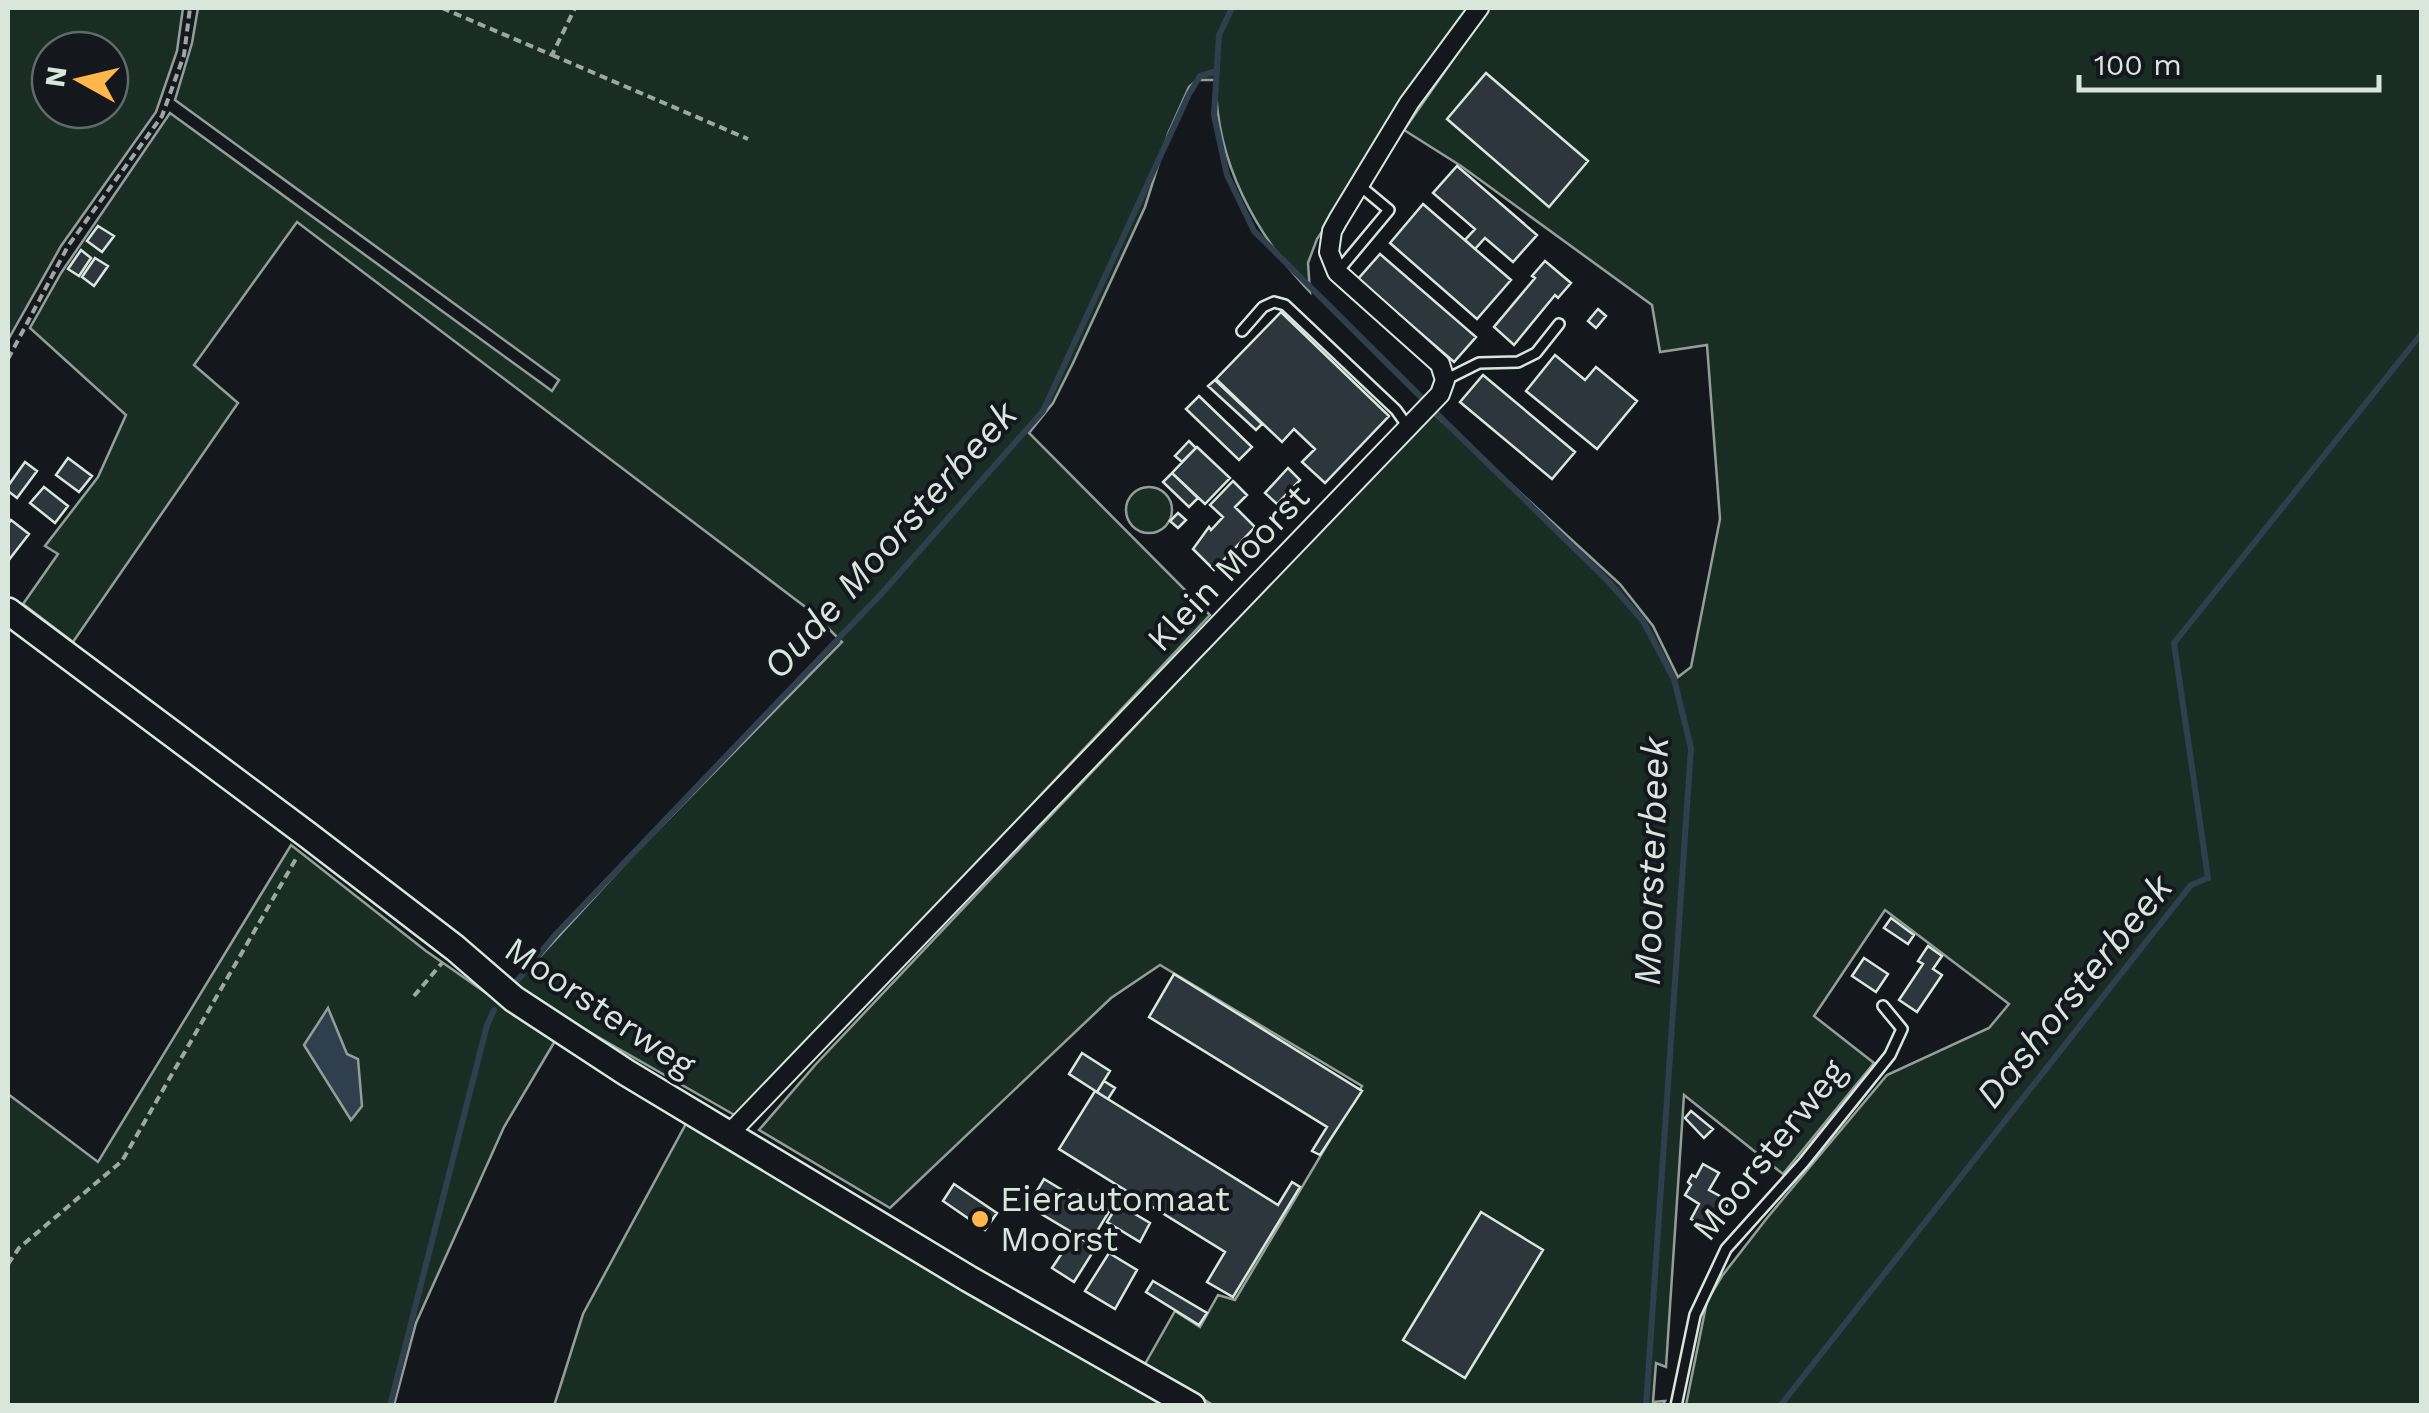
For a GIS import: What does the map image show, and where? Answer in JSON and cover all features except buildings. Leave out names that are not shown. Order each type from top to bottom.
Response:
[{"type":"street","points":[[1444,380],[1440,364],[1337,272],[1330,252],[1332,231],[1409,104],[1478,8]]},
{"type":"street","name":"Klein Moorst","points":[[730,1133],[1440,394],[1444,380]]},
{"type":"street","name":"Moorsterweg","points":[[8,611],[455,948],[514,1000],[627,1073],[970,1279],[1192,1406]]},
{"type":"lane","points":[[1337,272],[1389,210],[1360,185]]},
{"type":"lane","points":[[1242,330],[1263,307],[1274,302],[1285,305],[1396,410],[1408,427]]},
{"type":"lane","points":[[1444,380],[1479,363],[1518,362],[1536,353],[1559,324]]},
{"type":"lane","name":"Moorsterweg","points":[[1676,1406],[1695,1315],[1726,1249],[1804,1162],[1890,1055],[1902,1028],[1882,1006]]},
{"type":"path","points":[[8,359],[68,246],[162,116],[184,56],[190,8]]},
{"type":"path","points":[[442,8],[748,139]]},
{"type":"path","points":[[552,55],[575,8]]},
{"type":"path","points":[[8,1264],[19,1248],[122,1161],[309,836]]},
{"type":"path","points":[[414,996],[455,948]]},
{"type":"green space","points":[[8,8],[183,8],[177,51],[156,112],[61,246],[8,340]]},
{"type":"green space","points":[[198,8],[1471,8],[1317,239],[1308,263],[1310,292],[1272,246],[1242,195],[1223,139],[1216,80],[1197,80],[1189,87],[1168,134],[1145,207],[1073,363],[1053,403],[1029,433],[1210,615],[738,1117],[542,1005],[514,985],[635,853],[842,642],[812,612],[297,222],[194,365],[238,403],[73,642],[23,604],[58,554],[45,546],[98,477],[126,415],[30,328],[61,273],[170,113],[552,391],[559,380],[175,100]]},
{"type":"green space","points":[[1489,8],[2421,8],[2421,1405],[1686,1405],[1707,1301],[1767,1218],[1887,1075],[1989,1028],[2009,1004],[1885,910],[1814,1016],[1874,1063],[1783,1174],[1684,1095],[1666,1367],[1656,1363],[1653,1402],[1665,1401],[1663,1405],[1213,1405],[1145,1364],[1175,1311],[1200,1327],[1218,1295],[1235,1300],[1362,1086],[1160,965],[1111,998],[890,1208],[759,1130],[816,1064],[1432,412],[1620,584],[1653,626],[1678,677],[1691,667],[1720,519],[1707,345],[1660,352],[1652,305],[1461,166],[1404,130]]},
{"type":"green space","points":[[1149,487],[1165,494],[1172,510],[1165,526],[1149,533],[1133,526],[1126,510],[1133,494]]},
{"type":"green space","points":[[291,845],[426,951],[555,1041],[504,1127],[416,1323],[394,1405],[8,1405],[8,1094],[98,1162]]},
{"type":"green space","points":[[688,1120],[1028,1320],[1162,1405],[554,1406],[583,1314]]},
{"type":"water","points":[[328,1008],[347,1054],[358,1059],[362,1106],[351,1120],[304,1045]]},
{"type":"waterway","name":"Moorsterbeek","points":[[1232,8],[1219,35],[1214,115],[1227,175],[1254,231],[1421,397]]},
{"type":"waterway","name":"Oude Moorsterbeek","points":[[511,988],[556,934],[882,593],[1043,411],[1189,94],[1200,76],[1217,71]]},
{"type":"waterway","name":"Dashorsterbeek","points":[[1780,1406],[2191,885],[2208,878],[2174,643],[2422,333]]},
{"type":"waterway","name":"Moorsterbeek","points":[[1435,412],[1608,581],[1643,621],[1674,679],[1691,748],[1646,1406]]},
{"type":"waterway","name":"Oude Moorsterbeek","points":[[390,1406],[494,1010]]},
{"type":"place","name":"Eierautomaat Moorst","points":[[980,1219]]}]
